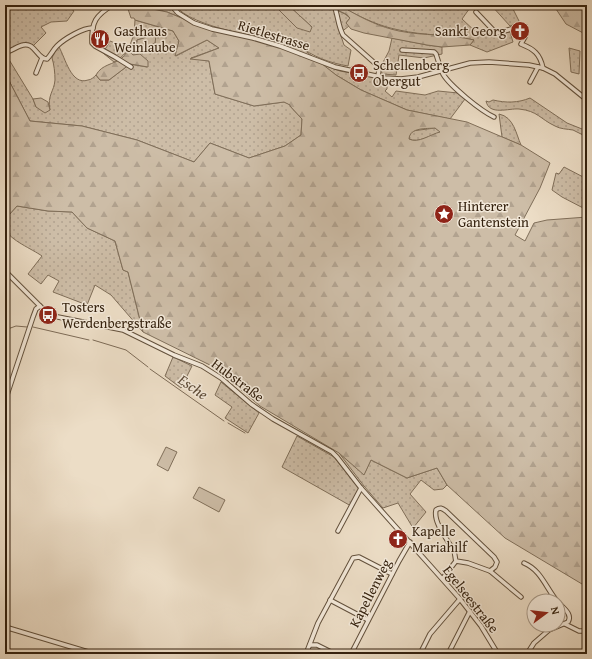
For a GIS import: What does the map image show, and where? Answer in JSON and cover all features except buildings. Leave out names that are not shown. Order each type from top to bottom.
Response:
[{"type":"street","points":[[113,5],[98,16],[93,28],[92,43],[131,67]]},
{"type":"street","name":"Rietlestrasse","points":[[171,5],[178,13],[194,23],[212,29],[262,40],[335,67],[389,78],[407,79],[464,64],[505,63],[538,67],[558,76],[587,100]]},
{"type":"street","points":[[334,5],[343,35],[378,66],[378,76]]},
{"type":"street","points":[[476,12],[494,31],[497,32],[524,27],[526,32],[521,44],[533,49],[537,53],[543,68]]},
{"type":"street","points":[[7,52],[24,45],[28,45],[33,48],[42,58],[48,59],[58,46],[81,30],[89,27],[93,28]]},
{"type":"street","points":[[402,50],[434,52],[445,77],[468,99],[486,113],[494,117]]},
{"type":"street","points":[[36,73],[42,58]]},
{"type":"street","points":[[530,82],[538,67]]},
{"type":"street","name":"Hubstraße","points":[[5,270],[47,313],[58,317],[123,330],[210,371],[273,419],[332,452],[361,488]]},
{"type":"street","points":[[5,402],[33,317],[36,309],[40,306]]},
{"type":"street","points":[[338,531],[361,488]]},
{"type":"street","name":"Egelseestraße","points":[[361,488],[443,578],[470,611],[498,654]]},
{"type":"street","points":[[443,578],[456,561],[454,552],[444,536],[435,513],[439,508],[446,511],[494,557],[497,562],[496,566],[490,571]]},
{"type":"street","name":"Kapellenweg","points":[[351,654],[410,542]]},
{"type":"street","points":[[306,654],[318,623],[352,559],[359,557],[392,574]]},
{"type":"street","points":[[456,561],[468,563],[490,571],[521,597]]},
{"type":"street","points":[[524,563],[537,570],[551,593]]},
{"type":"street","points":[[420,654],[430,634],[460,599]]},
{"type":"street","points":[[330,600],[368,620]]},
{"type":"street","points":[[566,610],[570,615],[570,618],[566,623]]},
{"type":"street","points":[[448,654],[470,611]]},
{"type":"street","points":[[566,624],[579,631],[587,632]]},
{"type":"street","points":[[5,627],[95,654]]},
{"type":"street","points":[[527,654],[534,643],[546,633]]},
{"type":"street","points":[[310,645],[317,645],[335,654]]},
{"type":"green space","points":[[5,5],[27,7],[32,5],[52,5],[55,8],[56,5],[66,5],[74,11],[67,21],[51,22],[41,27],[46,33],[33,46],[28,43],[5,51]]},
{"type":"green space","points":[[130,5],[137,5],[167,12],[196,24],[298,45],[336,75],[361,90],[407,110],[467,122],[521,145],[550,163],[540,188],[515,235],[525,241],[534,223],[547,220],[587,217],[587,587],[505,538],[447,485],[437,468],[407,478],[371,460],[364,475],[339,453],[260,406],[216,368],[143,332],[128,272],[123,270],[115,241],[87,228],[72,212],[48,211],[17,206],[8,216],[5,217],[5,73],[30,121],[82,126],[137,140],[194,162],[210,143],[249,158],[285,146],[301,135],[302,119],[290,105],[284,102],[254,106],[215,94],[209,61],[190,59],[219,48],[207,40],[175,56],[179,41],[173,31],[131,18],[128,9],[131,9]],"holes":[[[435,128],[440,132],[420,140],[409,139],[412,132],[419,129]]]},
{"type":"green space","points":[[137,5],[168,5],[184,19],[167,12]]},
{"type":"green space","points":[[175,5],[274,5],[312,27],[288,5],[326,5],[350,18],[346,23],[349,26],[340,33],[344,45],[351,50],[348,66],[322,59],[298,45],[251,36],[213,26],[183,13]]},
{"type":"green space","points":[[274,5],[288,5],[312,27],[310,32],[297,28]]},
{"type":"green space","points":[[326,5],[346,5],[348,10],[366,20],[399,31],[474,40],[470,45],[442,47],[364,33],[351,29],[346,23],[350,18],[346,14]]},
{"type":"green space","points":[[346,5],[472,5],[462,19],[477,33],[492,34],[510,32],[513,42],[487,52],[470,45],[474,40],[408,32],[385,26],[347,10]]},
{"type":"green space","points":[[491,5],[511,5],[520,23],[510,26]]},
{"type":"green space","points":[[546,5],[587,5],[587,35],[566,24],[554,6]]},
{"type":"green space","points":[[135,20],[173,31],[179,41],[176,56],[207,40],[219,48],[191,58],[209,61],[215,94],[254,106],[284,102],[291,105],[290,106],[302,119],[301,135],[285,146],[249,158],[210,143],[194,162],[137,140],[82,126],[30,121],[5,73],[5,53],[33,99],[36,107],[50,110],[49,101],[55,80],[52,58],[55,51],[59,47],[69,70],[77,79],[82,81],[90,80],[96,75],[100,80],[109,80],[130,64],[147,67],[131,53],[155,43],[155,36],[150,34],[137,40],[137,42],[121,58],[114,62],[103,53],[110,41],[120,45],[130,45],[134,34]]},
{"type":"green space","points":[[150,34],[156,36],[155,43],[131,53],[133,55],[140,54],[148,61],[148,67],[130,64],[109,80],[100,80],[96,75],[98,71],[122,58],[130,47],[137,42],[137,40]]},
{"type":"green space","points":[[392,38],[442,47],[442,54],[424,58],[399,55],[396,75],[382,74],[381,66],[389,51]]},
{"type":"green space","points":[[569,48],[580,51],[579,74],[571,72]]},
{"type":"green space","points":[[323,65],[340,71],[387,80],[387,89],[385,91],[392,97],[396,91],[425,95],[438,91],[458,93],[465,99],[450,119],[407,110],[361,90],[336,75]]},
{"type":"green space","points":[[41,98],[48,102],[50,110],[45,113],[36,107],[33,99]]},
{"type":"green space","points":[[530,98],[567,123],[587,131],[587,137],[573,130],[557,127],[535,113],[525,110],[495,110],[488,106],[486,101],[489,102],[493,100],[512,102]]},
{"type":"green space","points":[[499,114],[511,122],[521,145],[502,137]]},
{"type":"green space","points":[[435,128],[441,132],[421,140],[409,139],[409,135],[412,131]]},
{"type":"green space","points":[[564,167],[587,179],[587,210],[552,190],[556,173],[559,174]]},
{"type":"green space","points":[[17,206],[48,211],[72,212],[87,228],[115,241],[123,270],[128,272],[143,332],[111,295],[95,285],[87,305],[53,292],[59,281],[48,275],[41,284],[28,274],[42,256],[17,241],[8,234],[6,230],[5,217],[8,216]]},
{"type":"green space","points":[[173,357],[192,366],[181,388],[165,376]]},
{"type":"green space","points":[[221,382],[259,413],[248,433],[225,418],[232,407],[215,395]]},
{"type":"green space","points":[[297,436],[334,457],[360,490],[351,506],[282,467]]},
{"type":"green space","points":[[166,447],[177,452],[168,471],[157,465]]},
{"type":"green space","points":[[339,453],[364,474],[371,460],[407,478],[437,468],[447,485],[443,489],[434,490],[421,480],[410,494],[426,512],[413,528],[398,503],[383,508]]},
{"type":"green space","points":[[199,487],[225,500],[219,512],[193,498]]},
{"type":"waterway","name":"Esche","points":[[5,330],[16,326],[27,327]]},
{"type":"waterway","name":"Esche","points":[[33,327],[89,340]]},
{"type":"waterway","name":"Esche","points":[[93,340],[126,350],[148,367]]},
{"type":"waterway","name":"Esche","points":[[150,369],[224,421]]},
{"type":"waterway","name":"Esche","points":[[228,423],[245,433]]},
{"type":"place","name":"Sankt Georg","points":[[520,31]]},
{"type":"place","name":"Gasthaus Weinlaube","points":[[100,39]]},
{"type":"place","name":"Schellenberg Obergut","points":[[359,73]]},
{"type":"place","name":"Hinterer Gantenstein","points":[[444,214]]},
{"type":"place","name":"Tosters Werdenbergstraße","points":[[48,315]]},
{"type":"place","name":"Kapelle Mariahilf","points":[[398,539]]}]
